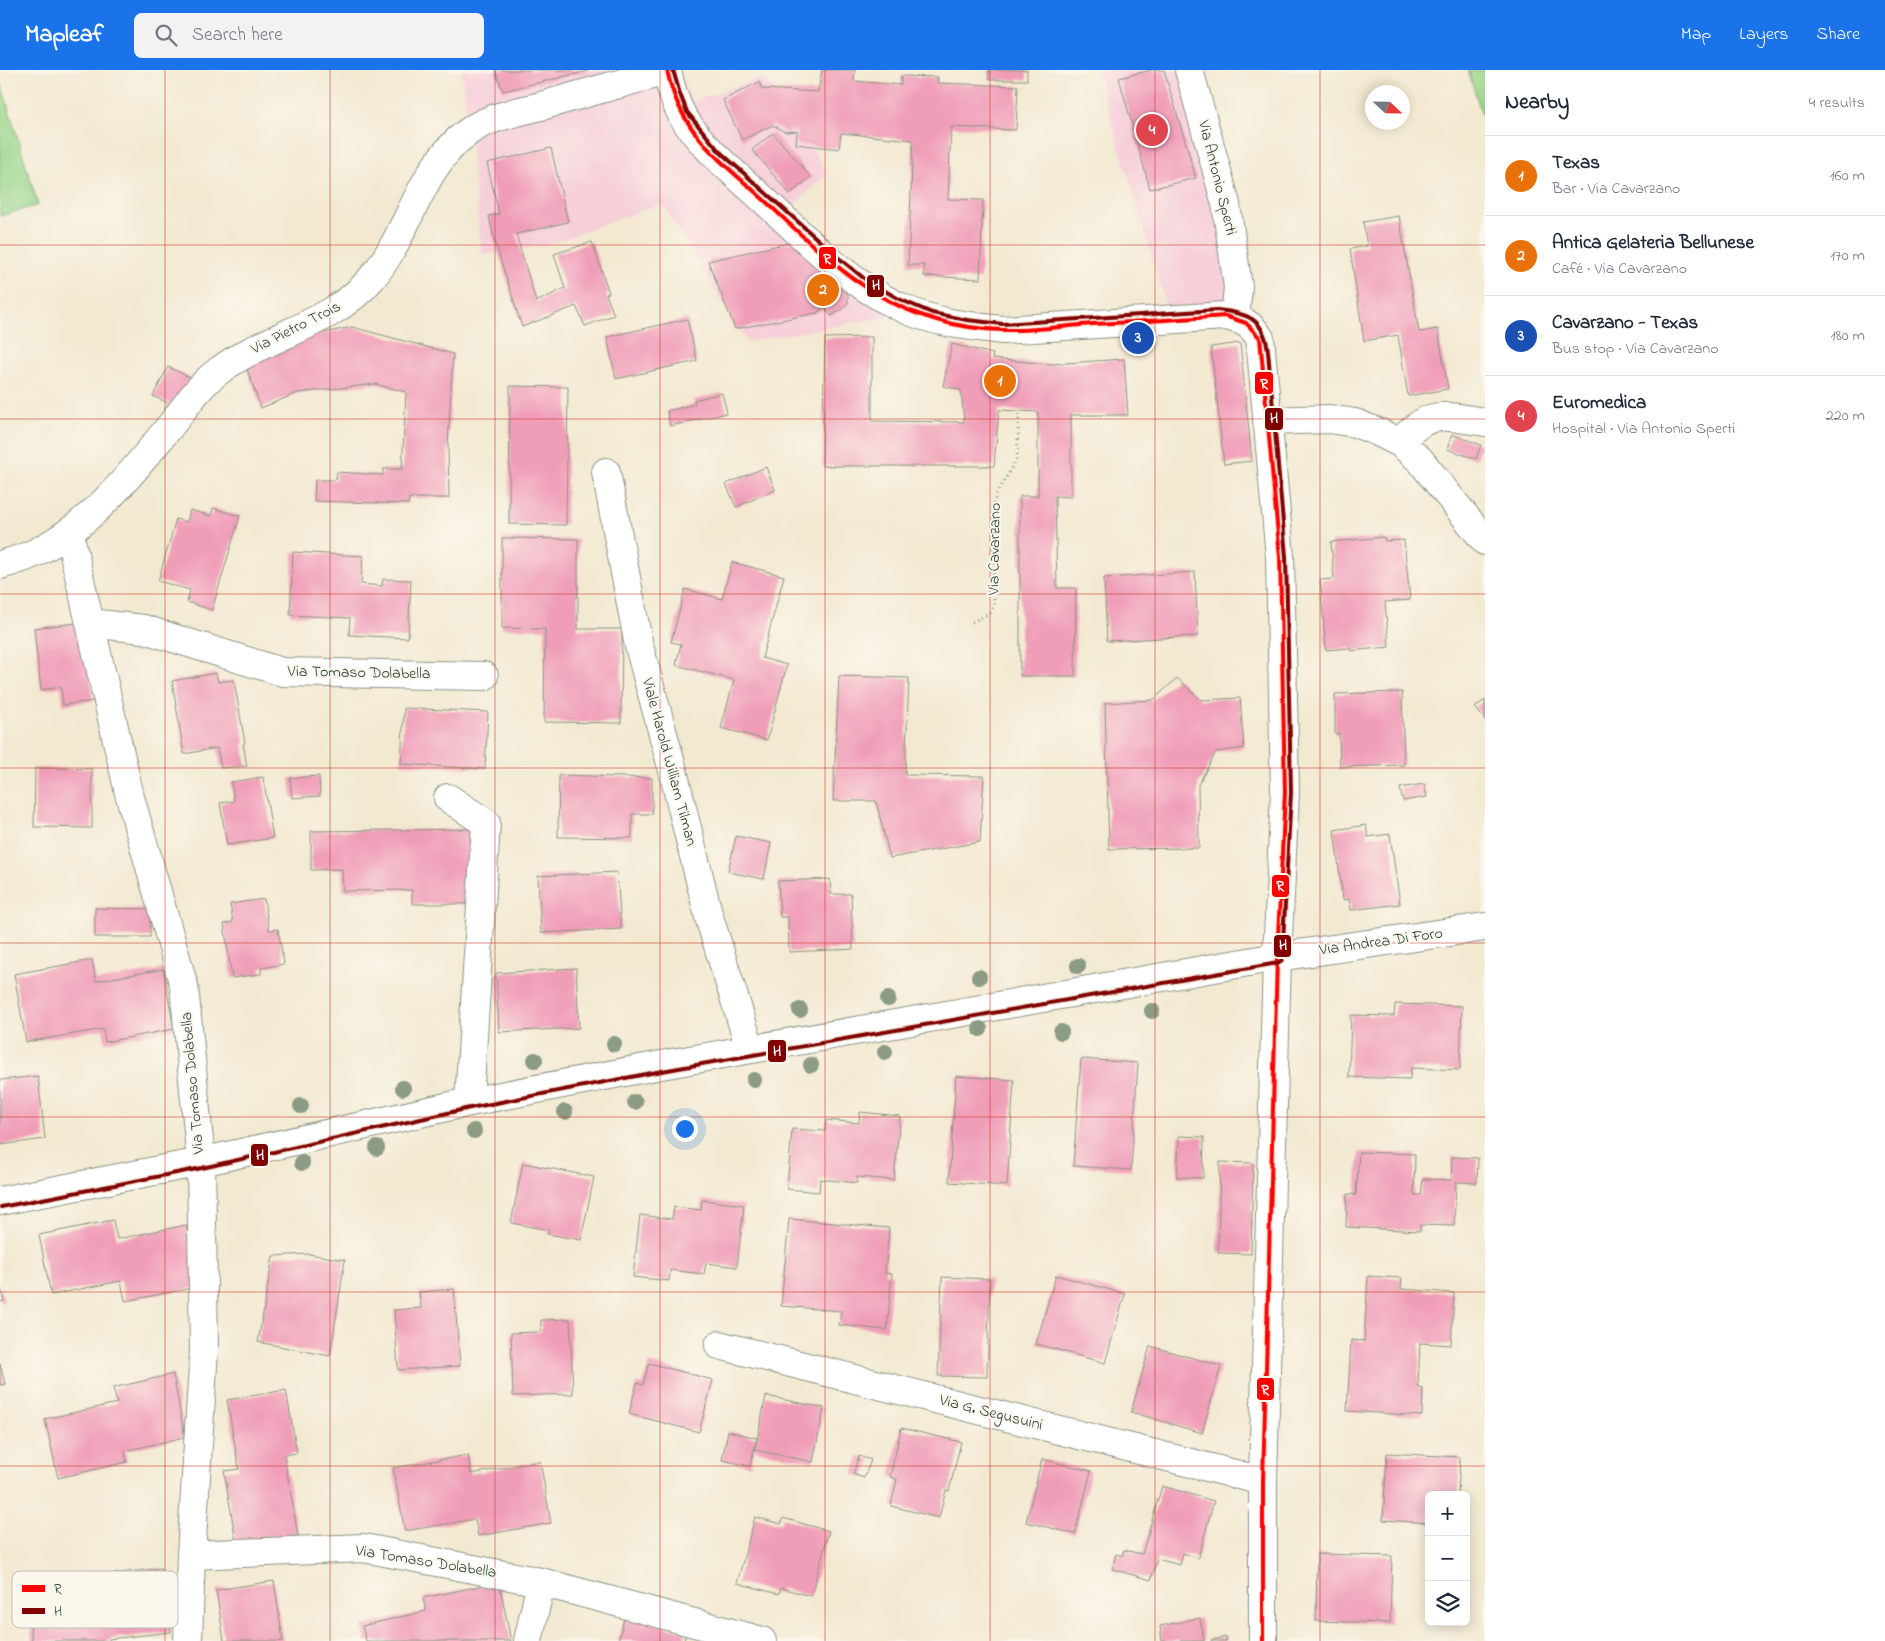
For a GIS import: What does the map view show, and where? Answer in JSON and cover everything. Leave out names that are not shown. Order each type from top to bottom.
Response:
[{"type":"street","points":[[667,70],[674,96],[682,115],[715,155],[830,259],[862,285],[896,305],[930,319],[966,326],[1003,330],[1217,316],[1235,318],[1245,322],[1254,329],[1260,338],[1280,557],[1285,792],[1277,958],[1263,1481],[1263,1641]]},
{"type":"street","name":"Via Pietro Trois","points":[[0,565],[44,549],[69,532],[98,508],[127,478],[197,392],[217,371],[240,356],[333,311],[354,297],[372,278],[389,253],[434,167],[469,131],[496,119],[667,70]]},
{"type":"street","name":"Via Antonio Sperti","points":[[1189,70],[1226,204],[1238,287],[1235,318]]},
{"type":"street","points":[[1400,443],[1411,430],[1423,421],[1431,418],[1440,416],[1485,422]]},
{"type":"street","points":[[1267,421],[1330,419],[1355,423],[1400,443],[1420,460],[1485,541]]},
{"type":"street","name":"Viale Harold William Tilman","points":[[606,472],[639,646],[672,767],[709,917],[750,1048]]},
{"type":"street","name":"Via Tomaso Dolabella","points":[[69,532],[130,797],[184,986],[201,1162],[204,1350],[191,1555],[188,1641]]},
{"type":"street","name":"Via Tomaso Dolabella","points":[[90,623],[144,630],[282,672],[484,676]]},
{"type":"street","points":[[448,798],[486,823],[469,1102]]},
{"type":"street","name":"Via Andrea Di Foro","points":[[1277,958],[1485,927]]},
{"type":"street","points":[[0,1201],[201,1162],[469,1102],[750,1048],[1277,958]]},
{"type":"street","name":"Via G. Segusuini","points":[[719,1345],[1263,1481]]},
{"type":"street","name":"Via Tomaso Dolabella","points":[[191,1555],[364,1548],[542,1582],[762,1641]]},
{"type":"street","points":[[528,1641],[542,1582]]},
{"type":"path","name":"Via Cavarzano","points":[[972,622],[990,613],[994,605],[992,506],[996,495],[1017,458],[1019,410]]},
{"type":"shaded area","points":[[462,70],[678,70],[693,101],[765,76],[828,174],[788,210],[900,314],[747,342],[662,203],[544,246],[482,255]]},
{"type":"shaded area","points":[[1103,70],[1190,70],[1250,312],[1169,315],[1097,72]]},
{"type":"green space","points":[[1468,70],[1485,70],[1485,124]]},
{"type":"green space","points":[[0,80],[38,205],[0,216]]},
{"type":"building","points":[[495,70],[588,70],[588,71],[503,91]]},
{"type":"building","points":[[822,70],[855,70],[854,81],[901,85],[901,76],[938,77],[937,83],[1018,86],[1016,130],[951,127],[948,199],[983,200],[980,279],[924,276],[924,265],[908,265],[913,140],[841,133],[839,149],[796,144],[797,131],[785,132],[773,125],[742,140],[723,100],[759,82],[762,89],[818,92]]},
{"type":"building","points":[[989,70],[1027,70],[1027,80],[989,80]]},
{"type":"building","points":[[1151,70],[1164,70],[1196,178],[1150,189],[1119,78]]},
{"type":"building","points":[[773,133],[811,177],[790,194],[752,150]]},
{"type":"building","points":[[551,148],[568,222],[516,234],[536,302],[565,288],[554,254],[592,242],[609,293],[606,294],[614,315],[585,326],[576,306],[522,327],[494,239],[489,216],[499,214],[487,163]]},
{"type":"building","points":[[1399,216],[1419,332],[1438,329],[1448,389],[1408,396],[1398,335],[1364,341],[1350,249],[1367,246],[1363,222]]},
{"type":"building","points":[[797,241],[845,290],[848,296],[848,303],[844,308],[831,316],[824,307],[817,313],[735,329],[708,261]]},
{"type":"building","points":[[687,319],[697,361],[616,379],[607,337]]},
{"type":"building","points":[[352,327],[453,354],[448,444],[449,498],[409,498],[408,504],[314,501],[315,480],[336,480],[337,472],[383,475],[383,469],[402,469],[406,392],[375,384],[298,393],[261,408],[244,361],[286,341]]},
{"type":"building","points":[[872,337],[872,421],[964,422],[961,390],[943,386],[952,344],[993,354],[992,359],[1051,364],[1124,359],[1128,415],[1071,415],[1071,497],[1055,496],[1057,588],[1076,588],[1075,676],[1020,676],[1020,496],[1038,496],[1038,412],[999,410],[994,466],[822,466],[825,338]]},
{"type":"building","points":[[1240,343],[1252,461],[1224,464],[1211,347]]},
{"type":"building","points":[[168,367],[191,378],[176,407],[153,396]]},
{"type":"building","points":[[510,386],[568,387],[566,525],[509,524]]},
{"type":"building","points":[[722,393],[727,413],[670,426],[667,411],[695,404],[694,400]]},
{"type":"building","points":[[1452,434],[1481,445],[1476,459],[1447,449]]},
{"type":"building","points":[[766,467],[775,490],[736,507],[726,484]]},
{"type":"building","points":[[213,508],[240,516],[212,610],[187,602],[190,590],[158,581],[176,519],[187,522],[190,510],[211,516]]},
{"type":"building","points":[[1384,537],[1385,541],[1404,540],[1410,600],[1385,602],[1389,647],[1351,651],[1350,648],[1326,650],[1320,580],[1334,579],[1331,542]]},
{"type":"building","points":[[502,538],[578,539],[578,629],[622,629],[621,723],[544,722],[545,629],[502,628]]},
{"type":"building","points":[[293,552],[363,556],[361,584],[382,586],[383,579],[411,580],[408,638],[349,635],[350,618],[290,615]]},
{"type":"building","points":[[732,562],[784,576],[762,658],[787,665],[767,740],[721,728],[734,680],[676,665],[681,644],[671,642],[685,589],[722,599]]},
{"type":"building","points":[[1195,572],[1198,636],[1107,641],[1104,578]]},
{"type":"building","points":[[85,622],[93,701],[63,705],[61,687],[41,690],[34,628]]},
{"type":"building","points":[[216,673],[218,682],[234,680],[247,766],[221,768],[217,748],[184,754],[172,681]]},
{"type":"building","points":[[839,676],[909,678],[905,775],[984,776],[980,842],[890,858],[876,801],[833,801]]},
{"type":"building","points":[[1177,678],[1201,700],[1240,698],[1244,748],[1216,752],[1198,785],[1199,848],[1109,849],[1105,703],[1153,700]]},
{"type":"building","points":[[1402,692],[1404,765],[1340,767],[1339,734],[1335,734],[1335,694]]},
{"type":"building","points":[[1485,700],[1485,721],[1475,707]]},
{"type":"building","points":[[404,708],[488,712],[485,769],[401,764]]},
{"type":"building","points":[[35,768],[92,769],[92,828],[34,827]]},
{"type":"building","points":[[559,775],[652,778],[652,814],[632,814],[632,838],[558,837]]},
{"type":"building","points":[[319,776],[320,796],[292,798],[290,778]]},
{"type":"building","points":[[263,777],[273,838],[227,845],[220,803],[234,801],[231,782]]},
{"type":"building","points":[[1424,784],[1427,797],[1403,801],[1400,788]]},
{"type":"building","points":[[1366,825],[1368,837],[1390,834],[1400,904],[1351,910],[1349,899],[1343,900],[1334,830]]},
{"type":"building","points":[[472,829],[472,904],[412,904],[412,890],[343,891],[342,869],[311,870],[311,831]]},
{"type":"building","points":[[736,836],[771,843],[764,879],[728,872]]},
{"type":"building","points":[[617,872],[621,929],[541,933],[538,876]]},
{"type":"building","points":[[830,879],[831,894],[851,894],[853,949],[789,952],[788,917],[780,917],[778,881]]},
{"type":"building","points":[[264,899],[269,930],[278,929],[284,964],[261,968],[261,974],[232,978],[224,924],[233,922],[230,904]]},
{"type":"building","points":[[95,908],[150,909],[150,937],[95,937]]},
{"type":"building","points":[[92,960],[96,981],[163,969],[174,1029],[105,1042],[103,1029],[26,1042],[14,974]]},
{"type":"building","points":[[576,968],[579,1028],[499,1032],[496,973]]},
{"type":"building","points":[[1395,1004],[1462,1006],[1460,1070],[1411,1068],[1410,1079],[1349,1077],[1351,1015],[1394,1016]]},
{"type":"building","points":[[1081,1059],[1138,1063],[1131,1170],[1073,1166]]},
{"type":"building","points":[[38,1076],[45,1139],[0,1145],[0,1080]]},
{"type":"building","points":[[956,1076],[1014,1080],[1007,1186],[949,1182]]},
{"type":"building","points":[[860,1112],[900,1116],[894,1180],[857,1177],[857,1183],[820,1179],[819,1192],[787,1189],[792,1129],[825,1131],[826,1120],[859,1123]]},
{"type":"building","points":[[1179,1136],[1204,1137],[1203,1178],[1177,1177]]},
{"type":"building","points":[[1359,1152],[1415,1154],[1414,1195],[1421,1195],[1423,1179],[1451,1180],[1452,1157],[1478,1158],[1477,1183],[1456,1182],[1454,1226],[1420,1225],[1420,1231],[1346,1227],[1347,1194],[1356,1195]]},
{"type":"building","points":[[1220,1162],[1253,1163],[1251,1254],[1218,1253]]},
{"type":"building","points":[[523,1163],[594,1177],[581,1240],[548,1234],[549,1230],[511,1223]]},
{"type":"building","points":[[702,1200],[744,1205],[737,1267],[706,1263],[704,1274],[670,1270],[669,1281],[633,1277],[640,1215],[672,1219],[674,1207],[701,1210]]},
{"type":"building","points":[[789,1219],[889,1228],[885,1273],[892,1274],[887,1330],[839,1325],[841,1311],[781,1306]]},
{"type":"building","points":[[113,1220],[117,1239],[186,1225],[198,1287],[125,1301],[121,1281],[51,1295],[39,1235]]},
{"type":"building","points":[[309,1254],[345,1260],[330,1356],[258,1342],[273,1256]]},
{"type":"building","points":[[1056,1275],[1125,1294],[1105,1363],[1036,1344]]},
{"type":"building","points":[[1368,1276],[1402,1278],[1401,1289],[1454,1293],[1451,1345],[1420,1343],[1418,1387],[1423,1389],[1422,1416],[1347,1411],[1351,1340],[1364,1341]]},
{"type":"building","points":[[942,1277],[990,1279],[987,1377],[938,1376]]},
{"type":"building","points":[[0,1284],[4,1301],[0,1302]]},
{"type":"building","points":[[454,1289],[460,1366],[398,1370],[394,1310],[421,1308],[419,1292]]},
{"type":"building","points":[[570,1319],[573,1394],[513,1396],[511,1333],[541,1332],[541,1320]]},
{"type":"building","points":[[1150,1346],[1221,1366],[1202,1433],[1131,1412]]},
{"type":"building","points":[[649,1363],[713,1380],[699,1432],[629,1414],[637,1383],[643,1385]]},
{"type":"building","points":[[0,1364],[5,1384],[0,1385]]},
{"type":"building","points":[[173,1374],[185,1437],[125,1451],[127,1462],[58,1478],[45,1419],[117,1403],[113,1388]]},
{"type":"building","points":[[286,1390],[297,1453],[284,1455],[298,1536],[237,1547],[224,1471],[239,1469],[227,1400]]},
{"type":"building","points":[[766,1396],[824,1408],[813,1462],[755,1450]]},
{"type":"building","points":[[901,1428],[961,1442],[949,1491],[946,1490],[939,1518],[891,1506],[897,1479],[890,1477]]},
{"type":"building","points":[[728,1431],[757,1438],[750,1466],[722,1460]]},
{"type":"building","points":[[1387,1453],[1460,1457],[1458,1491],[1425,1491],[1425,1523],[1383,1520]]},
{"type":"building","points":[[468,1455],[471,1474],[540,1461],[551,1523],[478,1536],[475,1519],[405,1531],[393,1468]]},
{"type":"building","points":[[859,1456],[871,1460],[864,1478],[853,1474]]},
{"type":"building","points":[[1042,1459],[1091,1471],[1075,1534],[1026,1522]]},
{"type":"building","points":[[1162,1486],[1214,1501],[1198,1558],[1183,1553],[1180,1565],[1157,1559],[1151,1580],[1112,1569],[1116,1554],[1122,1556],[1124,1550],[1142,1554]]},
{"type":"building","points":[[755,1517],[781,1524],[783,1518],[829,1531],[811,1596],[781,1588],[779,1594],[737,1583]]},
{"type":"building","points":[[1317,1554],[1392,1556],[1390,1623],[1316,1621]]},
{"type":"building","points":[[161,1568],[161,1571],[136,1571]]},
{"type":"building","points":[[274,1581],[283,1641],[224,1641],[216,1590]]},
{"type":"building","points":[[499,1582],[511,1641],[366,1641],[362,1626],[426,1611],[423,1598]]},
{"type":"building","points":[[625,1615],[686,1632],[684,1641],[618,1641]]},
{"type":"building","points":[[1200,1618],[1204,1641],[1162,1641],[1160,1626]]},
{"type":"building","points":[[31,1628],[170,1628],[171,1632],[109,1639],[109,1641],[32,1641]]},
{"type":"building","points":[[1226,1637],[1226,1641],[1211,1641],[1211,1640]]},
{"type":"transit line","name":"R","points":[[667,70],[681,111],[692,128],[717,157],[832,262],[861,284],[906,309],[954,324],[1003,330],[1225,316],[1246,323],[1260,338],[1280,557],[1285,792],[1277,957],[1263,1481],[1263,1641]]},
{"type":"transit line","name":"H","points":[[1,1207],[202,1168],[470,1108],[662,1071],[1278,963],[1282,960],[1291,792],[1286,557],[1268,351],[1263,331],[1252,319],[1237,313],[1217,310],[1003,324],[967,320],[932,313],[899,299],[866,280],[834,254],[719,151],[687,112],[673,70]]},
{"type":"place","name":"Euromedica","points":[[1152,130]]},
{"type":"place","name":"Antica Gelateria Bellunese","points":[[823,290]]},
{"type":"place","name":"Cavarzano - Texas","points":[[1138,338]]},
{"type":"place","name":"Texas","points":[[1000,381]]}]
